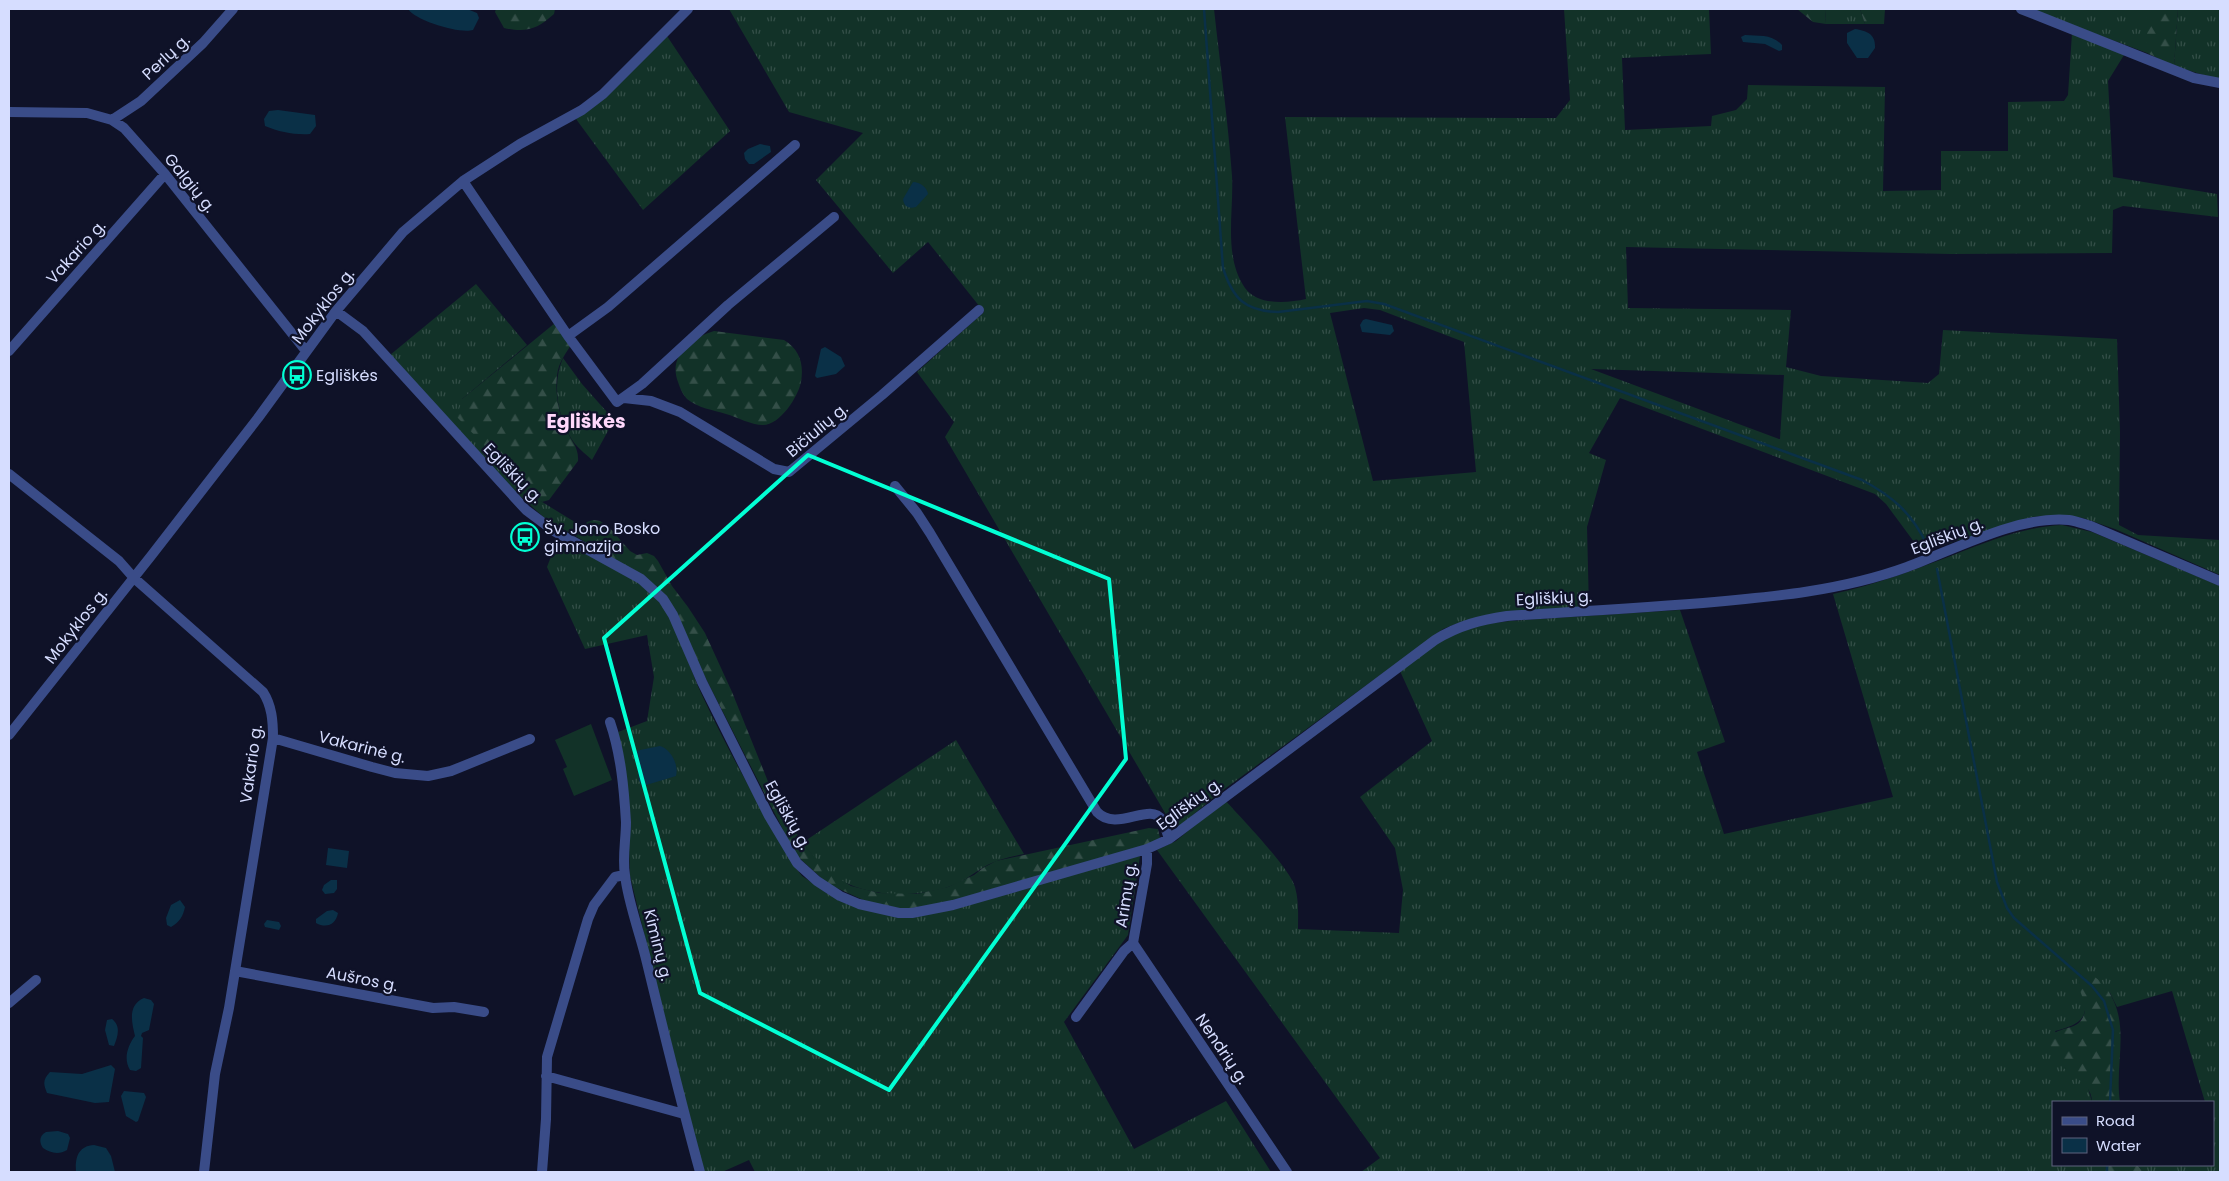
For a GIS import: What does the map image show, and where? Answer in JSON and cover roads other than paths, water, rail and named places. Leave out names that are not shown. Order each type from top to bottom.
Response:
[{"type":"street","name":"Perlų g.","points":[[112,120],[141,101],[203,43],[233,9]]},
{"type":"street","name":"Mokyklos g.","points":[[9,734],[134,578],[258,418],[336,311],[403,232],[464,181],[520,144],[582,110],[603,94],[688,9]]},
{"type":"street","points":[[2021,9],[2194,78],[2220,82]]},
{"type":"street","name":"Galgių g.","points":[[9,112],[87,113],[112,120],[124,128],[165,174],[306,351]]},
{"type":"street","points":[[568,336],[608,307],[795,145]]},
{"type":"street","name":"Vakario g.","points":[[9,350],[165,174]]},
{"type":"street","points":[[464,181],[568,336],[620,400],[728,305],[834,217]]},
{"type":"street","name":"Bičiulių g.","points":[[620,400],[650,401],[680,412],[774,469],[789,472],[875,401],[979,310]]},
{"type":"street","name":"Egliškių g.","points":[[336,311],[362,331],[526,510],[554,531],[641,579],[663,599],[673,615],[702,682],[773,823],[797,863],[817,881],[840,896],[859,904],[891,911],[912,913],[928,911],[1147,849],[1170,839],[1435,640],[1452,629],[1474,621],[1507,616],[1766,598],[1838,587],[1871,579],[1907,567],[1976,540],[2021,526],[2049,520],[2070,520],[2091,526],[2220,581]]},
{"type":"street","name":"Vakario g.","points":[[9,474],[119,561],[134,578],[262,692],[272,712],[272,738],[235,971],[215,1074],[204,1172]]},
{"type":"street","points":[[895,486],[918,514],[930,533],[1097,812],[1103,818],[1110,820],[1148,814],[1157,816],[1162,820],[1170,839]]},
{"type":"street","name":"Kiminų g.","points":[[610,722],[621,767],[626,822],[624,875],[700,1172]]},
{"type":"street","name":"Vakarinė g.","points":[[272,738],[380,769],[428,776],[451,771],[530,739]]},
{"type":"street","name":"Arimų g.","points":[[1076,1017],[1124,951],[1133,943],[1147,864],[1147,849]]},
{"type":"street","points":[[542,1172],[546,1119],[547,1057],[588,919],[594,905],[609,884],[615,877],[624,875]]},
{"type":"street","name":"Nendrių g.","points":[[1133,943],[1287,1172]]},
{"type":"street","name":"Aušros g.","points":[[235,971],[340,989],[433,1008],[454,1007],[484,1012]]},
{"type":"street","points":[[9,1003],[36,980]]},
{"type":"street","points":[[546,1076],[684,1114]]},
{"type":"water","points":[[408,9],[467,9],[477,13],[479,18],[473,30],[458,30],[429,22],[413,14]]},
{"type":"water","points":[[1855,29],[1867,32],[1874,39],[1875,48],[1868,58],[1857,58],[1847,43],[1847,33]]},
{"type":"water","points":[[1745,35],[1765,36],[1774,39],[1782,45],[1782,50],[1779,51],[1765,44],[1743,42],[1741,37]]},
{"type":"water","points":[[278,110],[315,115],[316,126],[310,134],[304,134],[287,133],[265,126],[264,119],[269,111]]},
{"type":"water","points":[[760,144],[770,146],[771,152],[754,164],[749,164],[745,159],[744,153],[748,149]]},
{"type":"water","points":[[913,182],[923,185],[928,194],[916,207],[911,208],[906,206],[903,199]]},
{"type":"water","points":[[1366,319],[1392,325],[1394,331],[1390,335],[1362,332],[1360,325]]},
{"type":"water","points":[[825,347],[841,357],[845,366],[836,374],[817,378],[815,376],[821,349]]},
{"type":"water","points":[[660,746],[671,754],[675,762],[676,776],[643,786],[639,781],[635,751]]},
{"type":"water","points":[[328,848],[349,851],[347,868],[326,865]]},
{"type":"water","points":[[331,880],[337,880],[337,889],[334,893],[325,894],[322,890],[324,885]]},
{"type":"water","points":[[180,900],[185,907],[183,913],[179,921],[171,927],[167,925],[166,918],[171,905]]},
{"type":"water","points":[[333,910],[338,913],[333,923],[324,926],[316,923],[316,919],[327,911]]},
{"type":"water","points":[[267,920],[279,922],[281,926],[279,930],[265,927],[264,924]]},
{"type":"water","points":[[144,998],[151,1000],[154,1004],[149,1030],[142,1033],[141,1036],[143,1038],[141,1068],[136,1071],[130,1070],[127,1057],[128,1048],[135,1036],[132,1020],[133,1010],[135,1005]]},
{"type":"water","points":[[112,1019],[118,1028],[114,1046],[109,1045],[105,1030],[107,1020]]},
{"type":"water","points":[[111,1065],[115,1069],[109,1102],[95,1103],[47,1093],[44,1084],[50,1072],[82,1074]]},
{"type":"water","points":[[124,1091],[144,1093],[146,1097],[136,1122],[126,1116],[121,1096]]},
{"type":"water","points":[[58,1131],[68,1134],[70,1138],[67,1150],[55,1153],[43,1148],[40,1139],[46,1132]]},
{"type":"water","points":[[94,1145],[106,1148],[111,1156],[115,1172],[76,1172],[76,1162],[81,1150]]},
{"type":"waterway","points":[[1204,9],[1223,268],[1231,288],[1242,301],[1257,309],[1278,312],[1367,301],[1384,304],[1862,480],[1883,492],[1900,506],[1915,524],[1927,545]]},
{"type":"waterway","points":[[1937,569],[1997,882],[2007,908],[2014,918],[2092,986],[2104,1001],[2113,1030],[2110,1101]]},
{"type":"waterway","points":[[2107,1166],[2107,1172]]},
{"type":"place","name":"Egliškės","points":[[297,375]]},
{"type":"place","name":"Šv. Jono Bosko gimnazija","points":[[525,537]]},
{"type":"district","name":"Egliškės","points":[[586,421]]}]
